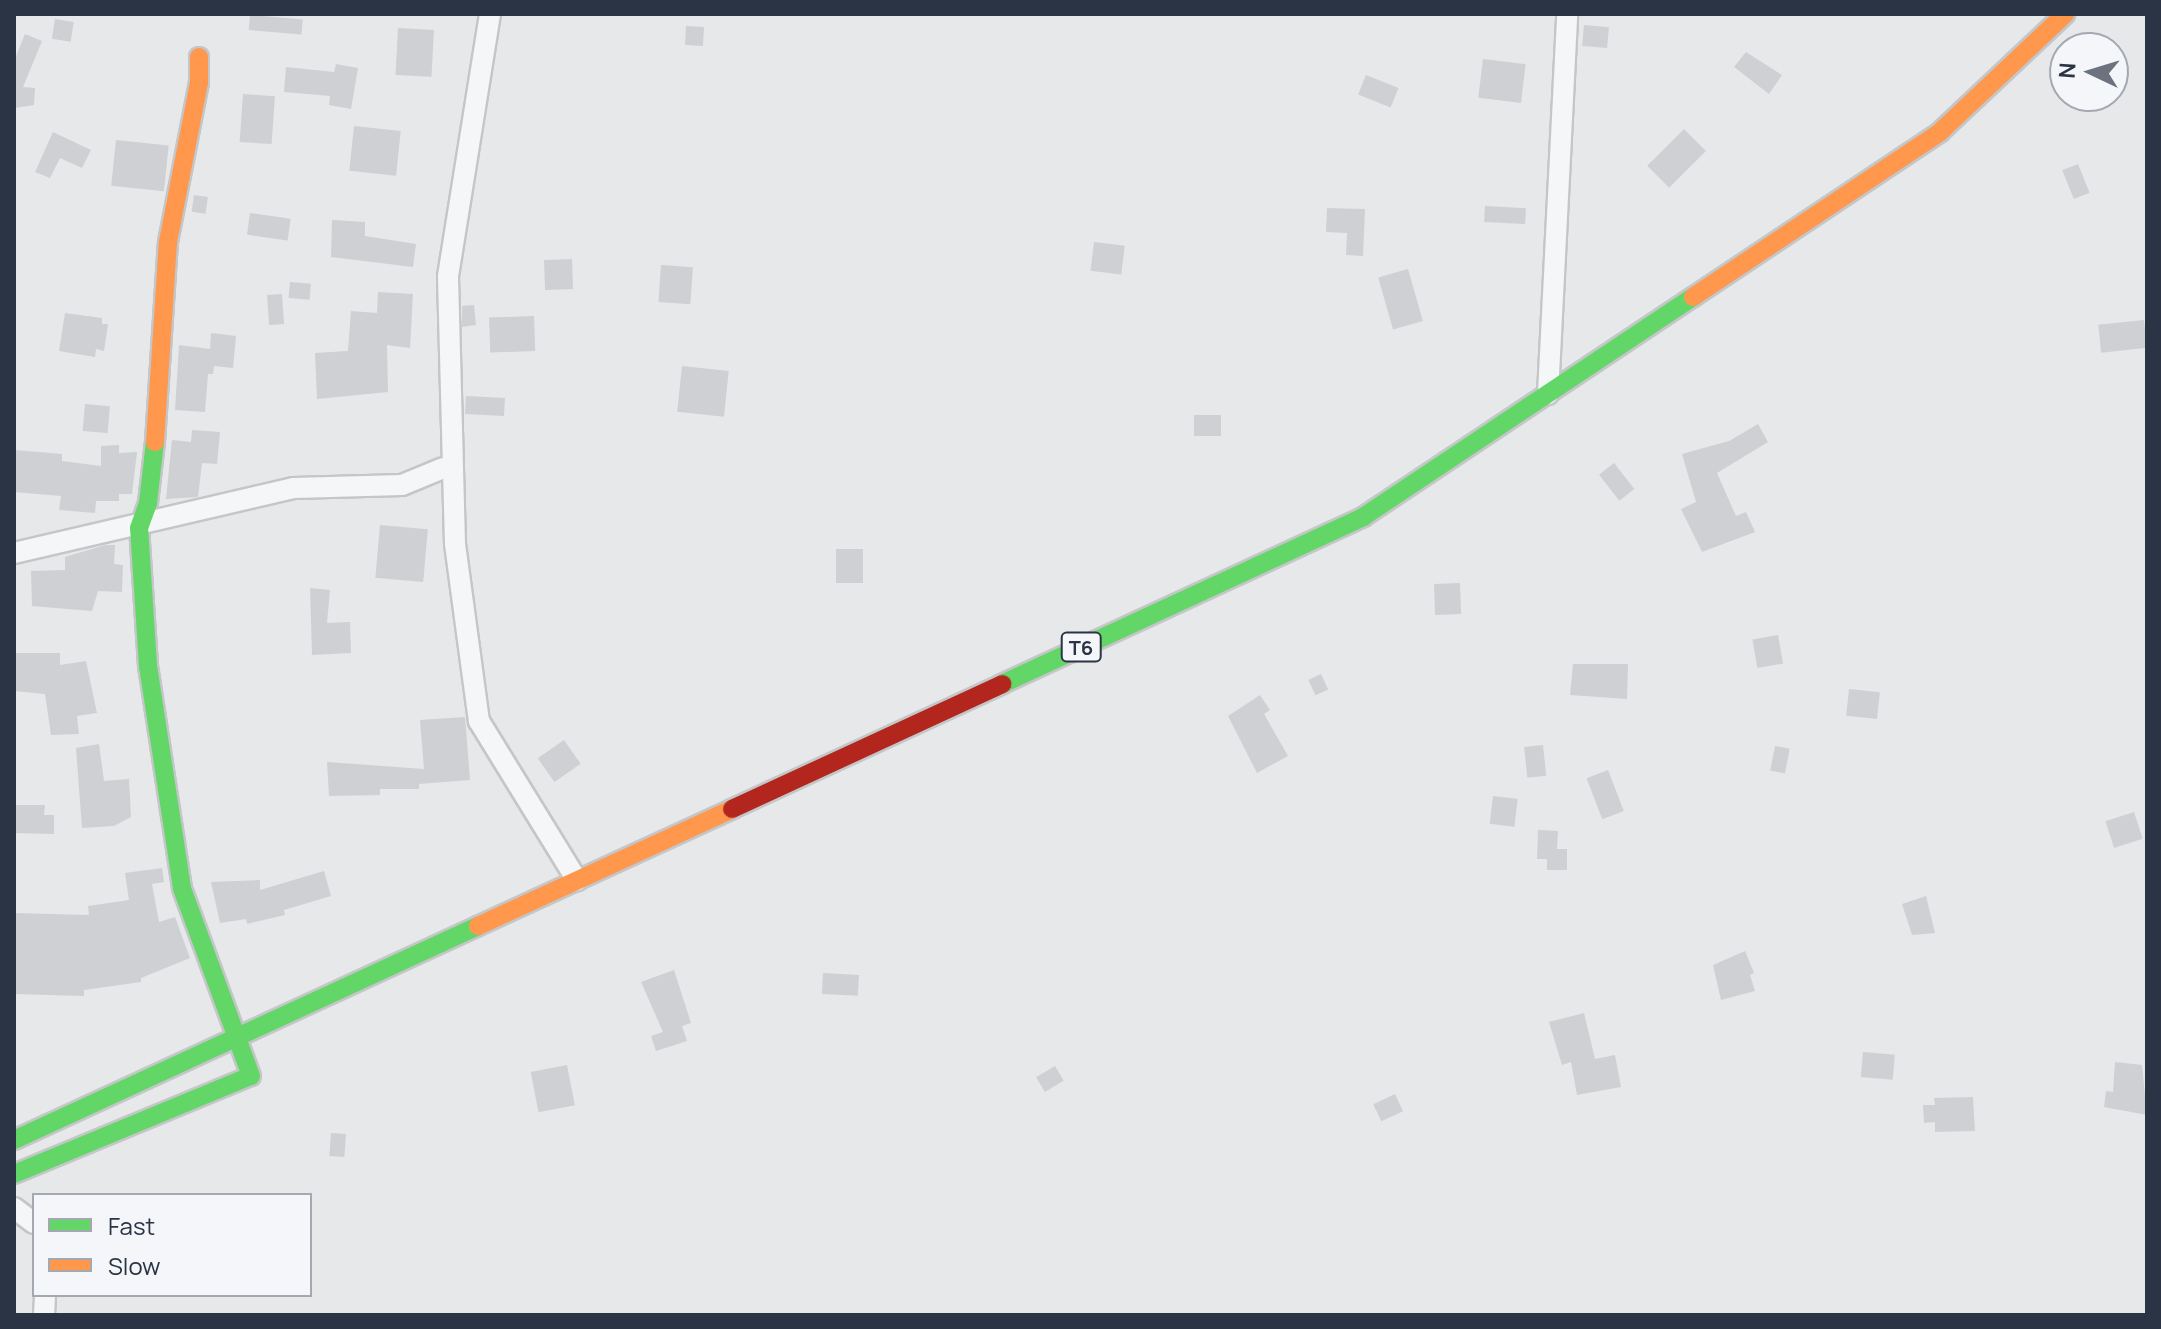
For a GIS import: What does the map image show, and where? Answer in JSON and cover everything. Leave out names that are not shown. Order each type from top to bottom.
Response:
[{"type":"main road","name":"T6","points":[[14,1140],[1363,517],[1940,132],[2065,14]]},
{"type":"main road","points":[[14,1174],[251,1076],[182,888],[148,666],[139,528],[148,503],[158,415],[170,228],[199,82],[199,57]]},
{"type":"street","points":[[490,14],[448,277],[455,544],[479,721],[577,880]]},
{"type":"street","points":[[1548,394],[1567,14]]},
{"type":"street","points":[[14,553],[139,528],[294,488],[402,485],[443,468]]},
{"type":"street","points":[[14,1208],[32,1222]]},
{"type":"building","points":[[250,15],[303,20],[301,35],[249,30]]},
{"type":"building","points":[[55,19],[74,22],[71,42],[52,39]]},
{"type":"building","points":[[1584,25],[1609,27],[1607,48],[1582,46]]},
{"type":"building","points":[[686,26],[704,27],[703,46],[685,45]]},
{"type":"building","points":[[398,28],[434,30],[431,77],[396,75]]},
{"type":"building","points":[[25,34],[42,41],[23,87],[35,88],[34,105],[15,108],[14,61]]},
{"type":"building","points":[[1746,52],[1782,75],[1769,94],[1734,67]]},
{"type":"building","points":[[1483,59],[1526,64],[1521,103],[1478,98]]},
{"type":"building","points":[[336,64],[358,68],[351,109],[329,105],[330,96],[284,92],[286,67],[334,72]]},
{"type":"building","points":[[1366,75],[1398,88],[1391,108],[1358,94]]},
{"type":"building","points":[[243,94],[275,96],[272,144],[240,142]]},
{"type":"building","points":[[354,126],[401,131],[396,176],[349,171]]},
{"type":"building","points":[[1684,129],[1706,151],[1669,188],[1647,166]]},
{"type":"building","points":[[53,132],[91,150],[82,168],[60,158],[50,178],[35,172]]},
{"type":"building","points":[[116,140],[169,146],[164,191],[111,186]]},
{"type":"building","points":[[2078,164],[2090,193],[2074,199],[2062,170]]},
{"type":"building","points":[[194,195],[208,197],[205,214],[192,212]]},
{"type":"building","points":[[1485,206],[1526,208],[1525,224],[1484,222]]},
{"type":"building","points":[[1327,208],[1365,209],[1363,256],[1346,255],[1347,233],[1326,232]]},
{"type":"building","points":[[250,213],[291,219],[288,240],[247,235]]},
{"type":"building","points":[[332,220],[365,222],[365,236],[416,244],[413,267],[331,257]]},
{"type":"building","points":[[1094,242],[1125,246],[1121,275],[1090,271]]},
{"type":"building","points":[[572,259],[573,289],[545,290],[544,260]]},
{"type":"building","points":[[661,265],[693,267],[690,304],[658,302]]},
{"type":"building","points":[[1408,269],[1423,321],[1393,329],[1378,278]]},
{"type":"building","points":[[290,282],[311,284],[310,300],[289,298]]},
{"type":"building","points":[[378,292],[413,294],[410,348],[387,345],[388,392],[317,399],[315,353],[348,351],[351,311],[377,313]]},
{"type":"building","points":[[282,294],[284,324],[269,325],[267,295]]},
{"type":"building","points":[[474,305],[476,325],[462,327],[462,306]]},
{"type":"building","points":[[65,313],[102,318],[102,324],[108,324],[104,351],[96,349],[95,357],[59,351]]},
{"type":"building","points":[[534,316],[535,351],[490,353],[489,318]]},
{"type":"building","points":[[2144,320],[2147,348],[2101,353],[2098,325]]},
{"type":"building","points":[[211,333],[236,336],[233,368],[214,366],[213,374],[208,374],[205,412],[175,410],[179,345],[210,349]]},
{"type":"building","points":[[682,366],[729,371],[724,417],[677,412]]},
{"type":"building","points":[[466,396],[505,398],[504,416],[465,414]]},
{"type":"building","points":[[85,404],[110,406],[108,433],[83,431]]},
{"type":"building","points":[[1194,415],[1221,415],[1221,436],[1194,436]]},
{"type":"building","points":[[1758,424],[1768,442],[1717,473],[1736,516],[1746,512],[1755,532],[1702,552],[1681,509],[1696,502],[1682,454],[1729,441]]},
{"type":"building","points":[[192,430],[220,432],[217,464],[202,463],[198,497],[166,499],[172,440],[191,442]]},
{"type":"building","points":[[119,445],[119,453],[137,452],[132,494],[119,494],[119,501],[96,501],[95,513],[59,510],[61,496],[14,492],[14,450],[62,454],[62,461],[101,466],[101,446]]},
{"type":"building","points":[[1614,463],[1634,489],[1619,501],[1599,475]]},
{"type":"building","points":[[380,525],[428,529],[423,582],[375,578]]},
{"type":"building","points":[[115,545],[114,564],[123,565],[122,592],[98,591],[92,611],[32,606],[31,571],[65,570],[65,557]]},
{"type":"building","points":[[836,549],[863,549],[863,583],[836,583]]},
{"type":"building","points":[[1460,583],[1461,614],[1435,615],[1434,584]]},
{"type":"building","points":[[310,588],[330,590],[327,623],[350,622],[351,653],[312,655]]},
{"type":"building","points":[[1778,635],[1783,664],[1757,668],[1752,640]]},
{"type":"building","points":[[14,653],[60,653],[60,665],[86,661],[97,713],[77,716],[79,734],[51,735],[45,694],[14,691]]},
{"type":"building","points":[[1573,664],[1628,664],[1627,699],[1570,695]]},
{"type":"building","points":[[1321,674],[1328,689],[1315,695],[1308,680]]},
{"type":"building","points":[[1849,689],[1880,692],[1877,719],[1846,716]]},
{"type":"building","points":[[1260,695],[1270,710],[1264,714],[1288,756],[1257,773],[1228,716]]},
{"type":"building","points":[[465,717],[470,780],[419,784],[419,789],[380,789],[380,795],[329,796],[327,762],[424,769],[420,720]]},
{"type":"building","points":[[564,740],[581,764],[554,782],[538,758]]},
{"type":"building","points":[[99,744],[104,781],[129,779],[131,817],[114,826],[82,828],[76,748]]},
{"type":"building","points":[[1543,745],[1546,776],[1527,778],[1524,747]]},
{"type":"building","points":[[1775,746],[1790,749],[1785,773],[1770,771]]},
{"type":"building","points":[[1608,770],[1624,811],[1602,819],[1587,778]]},
{"type":"building","points":[[1493,796],[1518,799],[1514,827],[1490,824]]},
{"type":"building","points":[[14,805],[45,805],[44,815],[54,815],[54,834],[14,833]]},
{"type":"building","points":[[2134,812],[2143,839],[2114,848],[2105,821]]},
{"type":"building","points":[[1538,830],[1558,831],[1557,849],[1567,849],[1567,870],[1547,870],[1547,859],[1537,859]]},
{"type":"building","points":[[162,868],[164,882],[152,884],[159,922],[175,917],[190,958],[141,978],[141,982],[84,990],[84,996],[14,994],[14,913],[89,915],[88,906],[129,900],[125,873]]},
{"type":"building","points":[[324,871],[331,896],[284,910],[285,915],[247,924],[246,919],[220,923],[211,882],[260,880],[260,890]]},
{"type":"building","points":[[1926,896],[1935,933],[1912,935],[1902,904]]},
{"type":"building","points":[[1745,951],[1754,973],[1750,975],[1755,991],[1721,1000],[1713,965]]},
{"type":"building","points":[[674,970],[691,1023],[682,1026],[687,1041],[656,1051],[651,1036],[663,1032],[641,982]]},
{"type":"building","points":[[823,973],[859,975],[858,996],[822,994]]},
{"type":"building","points":[[1584,1013],[1595,1059],[1615,1055],[1621,1087],[1577,1095],[1571,1062],[1562,1065],[1549,1022]]},
{"type":"building","points":[[1863,1052],[1895,1055],[1893,1080],[1861,1077]]},
{"type":"building","points":[[2115,1062],[2142,1065],[2147,1115],[2104,1107],[2106,1091],[2113,1092]]},
{"type":"building","points":[[567,1065],[575,1105],[539,1112],[531,1072]]},
{"type":"building","points":[[1055,1066],[1064,1081],[1045,1092],[1036,1077]]},
{"type":"building","points":[[1395,1094],[1403,1111],[1381,1121],[1373,1104]]},
{"type":"building","points":[[1973,1097],[1975,1131],[1935,1132],[1935,1122],[1924,1123],[1923,1105],[1935,1105],[1934,1098]]},
{"type":"building","points":[[331,1133],[346,1134],[344,1157],[329,1156]]},
{"type":"traffic: fast","points":[[1002,684],[1363,517],[1693,297]]},
{"type":"traffic: fast","points":[[14,1174],[251,1076],[182,888],[148,666],[139,528],[148,503],[155,442]]},
{"type":"traffic: fast","points":[[14,1140],[478,926]]},
{"type":"traffic: slow","points":[[1693,297],[1940,132],[2065,14]]},
{"type":"traffic: slow","points":[[155,442],[168,242],[199,82],[199,57]]},
{"type":"traffic: slow","points":[[478,926],[732,809]]},
{"type":"traffic: jam","points":[[732,809],[1002,684]]}]
